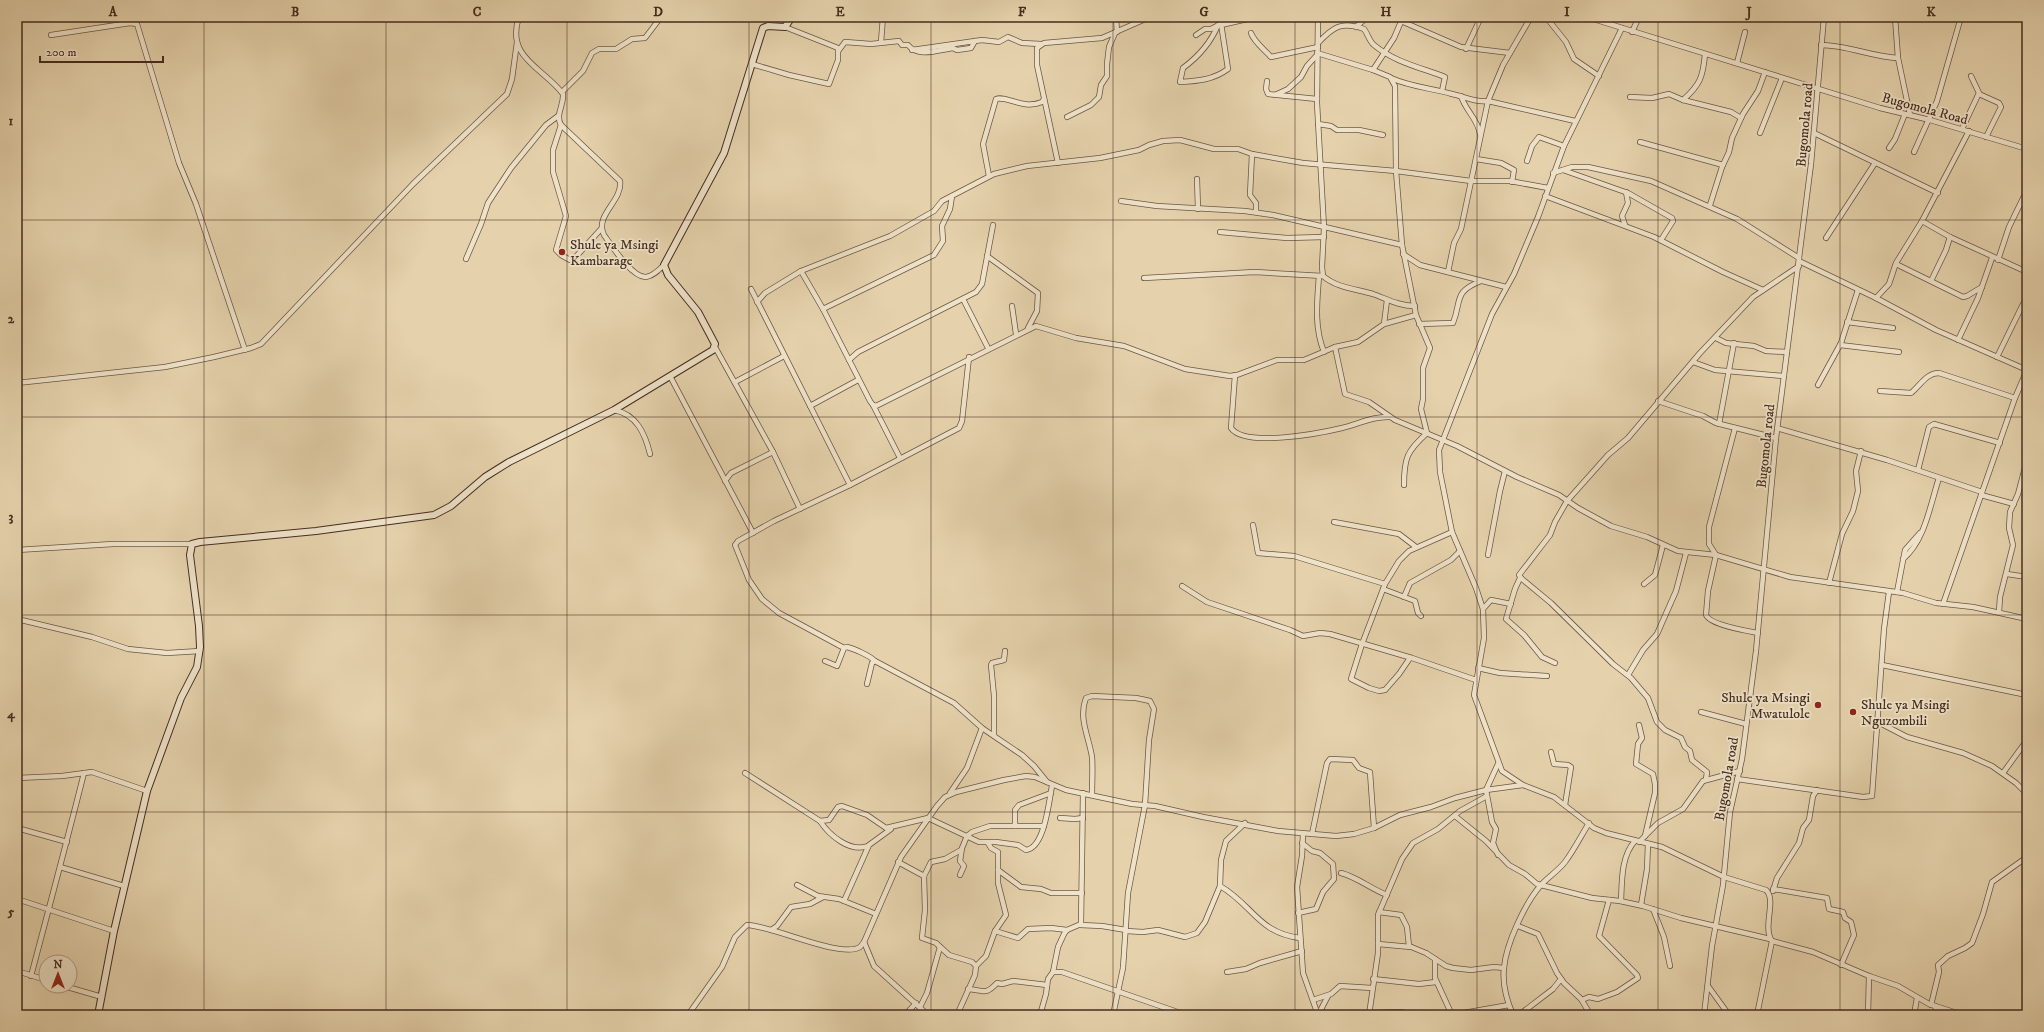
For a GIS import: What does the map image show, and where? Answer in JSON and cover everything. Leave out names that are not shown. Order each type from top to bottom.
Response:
[{"type":"street","points":[[17,383],[165,367],[245,350],[261,344],[413,184],[507,94],[517,42],[516,28],[519,17]]},
{"type":"street","points":[[562,92],[583,71],[592,53],[599,49],[616,49],[632,39],[645,38],[661,17]]},
{"type":"street","points":[[785,27],[792,17]]},
{"type":"street","points":[[881,42],[883,17]]},
{"type":"street","points":[[1067,117],[1091,105],[1099,97],[1101,85],[1107,76],[1106,64],[1109,48],[1116,32],[1116,17]]},
{"type":"street","points":[[912,50],[975,40],[997,42],[1009,37],[1022,43],[1041,44],[1102,38],[1150,17]]},
{"type":"street","points":[[1196,35],[1204,29],[1212,29],[1220,22],[1256,17]]},
{"type":"street","points":[[1318,17],[1317,99],[1324,237],[1317,304],[1318,334],[1324,352]]},
{"type":"street","points":[[1356,27],[1367,17]]},
{"type":"street","points":[[1448,272],[1456,237],[1460,229],[1488,101],[1510,52],[1531,17]]},
{"type":"street","points":[[1546,17],[1566,42],[1574,59],[1599,76]]},
{"type":"street","name":"Bugomola Road","points":[[1587,17],[1782,78],[2027,149]]},
{"type":"street","points":[[1632,32],[1639,17]]},
{"type":"street","name":"Bugomola road","points":[[1704,1015],[1724,877],[1730,812],[1740,771],[1758,633],[1765,571],[1777,428],[1811,164],[1824,17]]},
{"type":"street","points":[[1889,148],[1907,114],[1898,58],[1895,17]]},
{"type":"street","points":[[1914,152],[1930,120],[1944,79],[1961,17]]},
{"type":"street","points":[[1466,49],[1478,18]]},
{"type":"street","points":[[1373,70],[1394,38],[1402,19],[1466,49],[1510,52]]},
{"type":"street","points":[[51,35],[133,22],[137,24],[179,163],[196,204],[245,350]]},
{"type":"street","points":[[1220,22],[1228,69],[1205,80],[1180,82],[1182,68],[1195,59],[1207,44],[1220,22]]},
{"type":"street","points":[[601,229],[635,274],[641,276],[652,275],[664,265],[724,152],[763,28],[768,26],[785,27],[837,47],[839,50]]},
{"type":"street","points":[[1275,95],[1288,89],[1301,77],[1328,32],[1336,27],[1356,27],[1364,29],[1372,43],[1384,52],[1405,64],[1445,77],[1442,91]]},
{"type":"street","points":[[1622,28],[1564,146],[1514,274],[1492,314],[1442,440],[1438,459],[1452,532],[1476,588],[1483,609],[1484,638],[1474,692],[1477,706],[1498,764],[1505,774],[1523,785],[1544,792],[1566,805],[1589,823],[1606,833],[1667,850],[1724,877],[1766,890],[1770,898]]},
{"type":"street","points":[[1737,64],[1744,32]]},
{"type":"street","points":[[1251,33],[1254,41],[1262,46],[1271,57],[1318,50],[1412,86],[1442,91],[1478,102],[1488,101],[1576,121]]},
{"type":"street","points":[[752,64],[827,85],[831,80],[839,50],[845,42],[900,41],[902,45],[908,46],[912,50],[919,53],[953,48],[957,50],[971,48],[975,40]]},
{"type":"street","points":[[466,259],[488,203],[511,168],[546,125],[558,116],[563,102],[562,92],[525,57],[517,42]]},
{"type":"street","points":[[1041,44],[1037,48],[1036,54],[1058,163]]},
{"type":"street","points":[[1821,45],[1833,45],[1871,55],[1898,58]]},
{"type":"street","points":[[1683,100],[1699,83],[1704,71],[1705,54]]},
{"type":"street","points":[[1710,205],[1723,165],[1730,152],[1732,138],[1741,118],[1758,91],[1765,72]]},
{"type":"street","points":[[1962,129],[1979,94],[1978,88],[1971,76]]},
{"type":"street","points":[[1391,78],[1395,86],[1396,94],[1396,171],[1402,245],[1416,315],[1430,346],[1423,368],[1423,399],[1421,409],[1427,433]]},
{"type":"street","points":[[1760,133],[1782,78]]},
{"type":"street","points":[[1267,81],[1267,92],[1275,95],[1317,99]]},
{"type":"street","points":[[1630,97],[1652,98],[1666,94],[1683,100],[1731,112],[1741,118]]},
{"type":"street","points":[[1979,94],[1999,103],[2001,107],[1986,137]]},
{"type":"street","points":[[1461,96],[1465,107],[1478,125],[1481,137]]},
{"type":"street","points":[[988,176],[983,144],[996,99],[1001,98],[1019,104],[1032,104],[1042,102],[1044,99]]},
{"type":"street","points":[[558,116],[561,125],[620,181],[621,185],[603,218],[601,229],[572,261],[561,255],[556,250],[566,216],[553,172],[553,150],[561,125]]},
{"type":"street","points":[[1318,124],[1331,126],[1337,130],[1359,130],[1383,135]]},
{"type":"street","points":[[1876,298],[1888,285],[1896,264],[1938,193],[1968,131]]},
{"type":"street","name":"Bugomola Road","points":[[1814,133],[1938,193]]},
{"type":"street","points":[[1527,161],[1532,146],[1539,136],[1564,146]]},
{"type":"street","points":[[757,302],[764,293],[801,271],[882,240],[918,221],[935,210],[940,203],[988,176],[1023,167],[1081,159],[1100,158],[1139,150],[1161,142],[1178,140],[1214,149],[1238,150],[1303,163],[1396,171],[1471,181],[1512,182],[1548,188]]},
{"type":"street","points":[[1640,142],[1723,165]]},
{"type":"street","points":[[1252,154],[1250,166],[1250,195],[1256,203],[1256,212]]},
{"type":"street","points":[[1476,159],[1501,163],[1514,170],[1512,182]]},
{"type":"street","points":[[1826,238],[1875,163]]},
{"type":"street","points":[[1553,173],[1563,170],[1588,167],[1646,180],[1710,205],[1737,218],[1799,262],[1876,298],[1958,340],[2027,370],[2015,398],[1942,604]]},
{"type":"street","points":[[1563,170],[1626,192],[1672,218],[1673,221],[1661,240]]},
{"type":"street","points":[[1197,179],[1198,209]]},
{"type":"street","points":[[1998,260],[2009,227],[2027,190]]},
{"type":"street","points":[[1625,225],[1622,216],[1628,203],[1626,192]]},
{"type":"street","points":[[823,309],[934,255],[943,241],[942,226],[950,209],[952,196]]},
{"type":"street","points":[[1545,196],[1625,225],[1661,240],[1713,268],[1763,290]]},
{"type":"street","points":[[1121,201],[1198,209],[1256,212],[1311,223],[1324,228],[1342,230],[1402,245]]},
{"type":"street","points":[[1922,221],[1992,258],[2027,272]]},
{"type":"street","points":[[849,360],[858,352],[963,299],[979,289],[993,225]]},
{"type":"street","points":[[1220,232],[1287,238],[1324,237]]},
{"type":"street","points":[[1931,281],[1946,250],[1950,237]]},
{"type":"street","points":[[1404,254],[1418,264],[1506,288]]},
{"type":"street","points":[[987,256],[1038,293],[1037,310],[1028,328]]},
{"type":"street","points":[[1958,340],[1982,287],[1992,258]]},
{"type":"street","points":[[1555,663],[1542,657],[1524,635],[1506,620],[1514,589],[1520,578],[1521,571],[1550,535],[1555,522],[1567,501],[1607,456],[1628,438],[1658,401],[1716,338],[1732,318],[1763,290],[1799,262]]},
{"type":"street","points":[[1896,264],[1963,297],[1982,287]]},
{"type":"street","points":[[664,265],[668,275],[706,326],[715,347],[773,452],[800,509]]},
{"type":"street","points":[[801,271],[823,309],[858,380],[873,405],[900,458]]},
{"type":"street","points":[[1144,278],[1255,272],[1321,276],[1342,287],[1402,305],[1415,306]]},
{"type":"street","points":[[1419,324],[1453,323],[1458,301],[1464,289],[1481,281]]},
{"type":"street","points":[[751,289],[850,486]]},
{"type":"street","points":[[1818,385],[1840,345],[1858,290]]},
{"type":"street","points":[[1997,357],[2027,296]]},
{"type":"street","points":[[963,299],[988,348]]},
{"type":"street","points":[[1384,324],[1387,300]]},
{"type":"street","points":[[1012,306],[1016,334]]},
{"type":"street","points":[[873,405],[880,405],[969,357],[1028,328],[1038,326],[1076,338],[1124,346],[1185,369],[1215,375],[1235,376],[1275,361],[1301,361],[1335,347],[1358,342],[1384,324],[1416,315]]},
{"type":"street","points":[[1847,322],[1893,328]]},
{"type":"street","points":[[1716,338],[1726,343],[1756,346],[1767,351],[1787,352]]},
{"type":"street","points":[[1719,424],[1734,343]]},
{"type":"street","points":[[1840,345],[1899,352]]},
{"type":"street","points":[[17,550],[113,544],[192,544],[434,515],[451,506],[485,477],[509,462],[614,410],[713,350],[715,347]]},
{"type":"street","points":[[1335,347],[1344,393],[1368,402],[1390,417],[1468,451],[1505,471],[1560,495],[1567,501],[1611,526],[1686,553],[1704,552],[1749,564],[1765,571],[1790,578],[1897,592],[1942,604],[1999,612],[2027,619]]},
{"type":"street","points":[[735,382],[784,356]]},
{"type":"street","points":[[820,821],[829,820],[836,808],[842,806],[867,815],[886,828],[892,828],[928,818],[979,842],[996,842],[1018,845],[1024,850],[1028,850],[1033,847],[1049,813],[1051,793],[1050,785],[1031,763],[994,735],[982,728],[954,703],[875,661],[869,655],[862,654],[848,647],[844,648],[779,613],[757,594],[746,574],[735,547],[738,541],[753,532],[850,486],[960,427],[969,357]]},
{"type":"street","points":[[1693,362],[1709,369],[1784,376]]},
{"type":"street","points":[[1880,391],[1911,393],[1933,373],[1939,373],[2015,398]]},
{"type":"street","points":[[670,376],[753,532]]},
{"type":"street","points":[[1235,376],[1231,428],[1235,432],[1244,436],[1276,438],[1308,434],[1342,428],[1378,416],[1390,417]]},
{"type":"street","points":[[810,406],[858,380]]},
{"type":"street","points":[[1658,401],[1719,424],[1776,438]]},
{"type":"street","points":[[614,410],[632,416],[646,442],[650,454]]},
{"type":"street","points":[[1918,470],[1929,427],[1934,424],[2000,443]]},
{"type":"street","points":[[1735,428],[1709,527],[1709,544],[1716,555],[1708,591],[1707,617],[1724,625],[1758,633]]},
{"type":"street","points":[[1777,428],[1861,451],[1918,470],[1981,494],[2014,504]]},
{"type":"street","points":[[1404,485],[1405,463],[1413,446],[1427,433]]},
{"type":"street","points":[[1830,583],[1842,534],[1853,511],[1858,491],[1856,471],[1861,451]]},
{"type":"street","points":[[725,481],[731,473],[773,452]]},
{"type":"street","points":[[1999,612],[2000,597],[2007,574],[2013,545],[2009,528],[2010,512],[2018,494],[2027,461]]},
{"type":"street","points":[[1488,555],[1505,471]]},
{"type":"street","points":[[1897,592],[1905,549],[1920,533],[1939,478]]},
{"type":"street","points":[[1334,522],[1400,535],[1416,547]]},
{"type":"street","points":[[1252,525],[1259,553],[1294,556],[1384,586],[1416,602],[1418,613],[1421,616]]},
{"type":"street","points":[[1410,658],[1385,690],[1379,691],[1369,688],[1351,679],[1362,644],[1384,586],[1399,561],[1416,547],[1452,532]]},
{"type":"street","points":[[98,1015],[114,931],[147,791],[164,740],[181,698],[197,670],[200,651],[199,626],[190,555],[192,544]]},
{"type":"street","points":[[1644,584],[1655,575],[1664,545]]},
{"type":"street","points":[[1404,596],[1410,583],[1451,560],[1460,551]]},
{"type":"street","points":[[1628,675],[1643,650],[1657,634],[1676,591],[1686,553]]},
{"type":"street","points":[[2007,574],[2027,577]]},
{"type":"street","points":[[1520,578],[1551,603],[1613,664],[1628,675],[1648,698],[1657,722],[1665,730],[1681,738],[1684,747],[1690,751],[1692,760],[1707,772],[1706,779],[1683,809],[1660,821],[1628,850],[1622,881],[1621,901]]},
{"type":"street","points":[[1182,586],[1207,602],[1290,630],[1303,636],[1325,633],[1410,658],[1476,680]]},
{"type":"street","points":[[1738,779],[1863,797],[1872,796],[1876,721],[1882,665],[1885,612],[1889,592]]},
{"type":"street","points":[[1483,609],[1491,600],[1511,604]]},
{"type":"street","points":[[17,619],[133,649],[167,653],[200,651]]},
{"type":"street","points":[[825,661],[837,666],[844,648]]},
{"type":"street","points":[[994,735],[994,696],[991,665],[992,663],[1004,660],[1005,651]]},
{"type":"street","points":[[867,684],[872,663],[875,661]]},
{"type":"street","points":[[1882,665],[2027,695]]},
{"type":"street","points":[[1478,668],[1500,673],[1547,676]]},
{"type":"street","points":[[1092,795],[1092,758],[1084,725],[1083,706],[1086,698],[1092,696],[1144,699],[1150,701],[1154,708],[1149,740],[1145,805],[1128,893],[1124,968],[1113,1015]]},
{"type":"street","points":[[2027,701],[2025,714],[2027,723]]},
{"type":"street","points":[[1700,712],[1746,724]]},
{"type":"street","points":[[1876,721],[1913,739],[1971,756],[2003,773],[2027,794]]},
{"type":"street","points":[[1639,725],[1642,738],[1638,744],[1636,764],[1653,774],[1656,784],[1645,836]]},
{"type":"street","points":[[688,1015],[722,967],[735,937],[740,930],[747,925],[844,950],[856,949],[864,942],[898,862],[928,818],[948,795],[967,768],[982,728]]},
{"type":"street","points":[[2003,773],[2027,740]]},
{"type":"street","points":[[1551,752],[1555,765],[1568,765],[1571,767],[1566,805]]},
{"type":"street","points":[[1312,834],[1327,763],[1330,759],[1353,760],[1359,768],[1370,772],[1374,828]]},
{"type":"street","points":[[1498,764],[1486,790],[1492,822],[1496,830],[1493,843],[1499,856]]},
{"type":"street","points":[[1706,779],[1719,778],[1740,771]]},
{"type":"street","points":[[31,976],[84,773]]},
{"type":"street","points":[[17,778],[96,773],[147,791]]},
{"type":"street","points":[[745,773],[820,821],[830,833],[849,846],[859,849],[868,846],[892,828]]},
{"type":"street","points":[[948,795],[963,790],[1026,776],[1035,777],[1050,785],[1083,794],[1221,821],[1245,823],[1303,834],[1347,835],[1374,828],[1408,812],[1431,807],[1455,798],[1486,790],[1523,785]]},
{"type":"street","points":[[1757,1015],[1771,940],[1768,921],[1770,898],[1778,878],[1799,843],[1803,828],[1809,820],[1817,790]]},
{"type":"street","points":[[1015,826],[1015,810],[1019,806],[1051,793]]},
{"type":"street","points":[[1080,925],[1082,893],[1083,794]]},
{"type":"street","points":[[1412,1015],[1401,1012],[1370,1014],[1378,944],[1377,922],[1379,912],[1402,859],[1409,847],[1487,796]]},
{"type":"street","points":[[1455,816],[1486,841],[1499,856],[1541,885],[1556,890],[1621,901],[1807,950],[1869,976],[1901,987],[1917,998],[1949,1014],[1963,1015]]},
{"type":"street","points":[[1060,818],[1075,820],[1082,818]]},
{"type":"street","points":[[996,931],[1018,938],[1028,929],[1051,928],[1067,930],[1080,925],[1102,926],[1126,931],[1143,932],[1158,930],[1185,937],[1197,933],[1205,922],[1220,886],[1221,861],[1226,841],[1245,823]]},
{"type":"street","points":[[1513,1015],[1505,992],[1504,968],[1509,946],[1518,926],[1541,885],[1565,862],[1589,823]]},
{"type":"street","points":[[960,875],[964,866],[960,861],[961,850],[967,836],[972,832],[989,826],[1044,826]]},
{"type":"street","points":[[17,835],[18,828],[67,842]]},
{"type":"street","points":[[1303,834],[1297,887],[1300,938],[1303,973],[1318,1015]]},
{"type":"street","points":[[957,1015],[975,975],[976,966],[986,956],[996,931],[1006,915],[998,883],[998,852],[991,848],[988,843]]},
{"type":"street","points":[[1298,913],[1317,908],[1323,892],[1334,879],[1333,864],[1320,853],[1312,851],[1302,843]]},
{"type":"street","points":[[1641,906],[1647,869],[1648,844]]},
{"type":"street","points":[[844,901],[868,846]]},
{"type":"street","points":[[961,850],[946,859],[931,862],[924,876],[925,910],[922,938],[934,941],[949,955],[972,962],[976,966]]},
{"type":"street","points":[[1938,1015],[1933,1006],[1939,972],[1938,965],[1948,956],[1971,944],[1985,908],[1992,882],[2027,858]]},
{"type":"street","points":[[898,862],[924,876]]},
{"type":"street","points":[[60,867],[124,886]]},
{"type":"street","points":[[998,870],[1021,887],[1041,889],[1049,893],[1082,893]]},
{"type":"street","points":[[1341,873],[1352,876],[1373,890],[1387,895]]},
{"type":"street","points":[[797,885],[823,897],[844,901],[876,914]]},
{"type":"street","points":[[1220,886],[1229,891],[1274,931],[1283,935],[1300,938]]},
{"type":"street","points":[[1774,889],[1828,898],[1829,909],[1843,912],[1845,918],[1851,922],[1854,935],[1841,964]]},
{"type":"street","points":[[771,930],[777,926],[791,907],[810,904],[823,897]]},
{"type":"street","points":[[17,899],[114,931]]},
{"type":"street","points":[[1582,1000],[1589,997],[1597,999],[1617,992],[1638,978],[1637,975],[1598,936],[1609,900]]},
{"type":"street","points":[[1653,909],[1664,937],[1670,966]]},
{"type":"street","points":[[1379,912],[1402,916],[1407,927],[1408,942],[1411,948]]},
{"type":"street","points":[[1518,926],[1538,934],[1561,979],[1582,1000],[1591,1014],[1627,1015]]},
{"type":"street","points":[[1040,1015],[1045,999],[1047,985],[1053,972],[1058,947],[1067,930]]},
{"type":"street","points":[[864,942],[874,966],[928,1015]]},
{"type":"street","points":[[1378,944],[1411,948],[1426,953],[1450,967],[1464,970],[1494,966],[1504,968]]},
{"type":"street","points":[[905,1015],[918,1005],[927,993],[940,946]]},
{"type":"street","points":[[1227,972],[1246,969],[1260,963],[1302,952]]},
{"type":"street","points":[[1435,959],[1434,973],[1436,982],[1452,1015],[1509,1005]]},
{"type":"street","points":[[17,970],[38,978]]},
{"type":"street","points":[[1053,972],[1062,972],[1118,990],[1186,1015]]},
{"type":"street","points":[[1868,1015],[1869,976]]},
{"type":"street","points":[[1373,979],[1419,984],[1436,982]]},
{"type":"street","points":[[1519,1015],[1553,989],[1561,979]]},
{"type":"street","points":[[968,989],[984,992],[993,988],[997,983],[1002,984],[1013,981],[1047,985]]},
{"type":"street","points":[[1318,1015],[1328,996],[1340,986],[1372,988]]},
{"type":"street","points":[[1708,986],[1729,1015]]},
{"type":"street","points":[[78,990],[102,998]]},
{"type":"street","points":[[1313,1000],[1328,996]]},
{"type":"street","points":[[1914,1015],[1917,998]]},
{"type":"place","name":"Shule ya Msingi Kambarage","points":[[562,252]]},
{"type":"place","name":"Shule ya Msingi Mwatulole","points":[[1818,705]]},
{"type":"place","name":"Shule ya Msingi Nguzombili","points":[[1853,712]]}]
